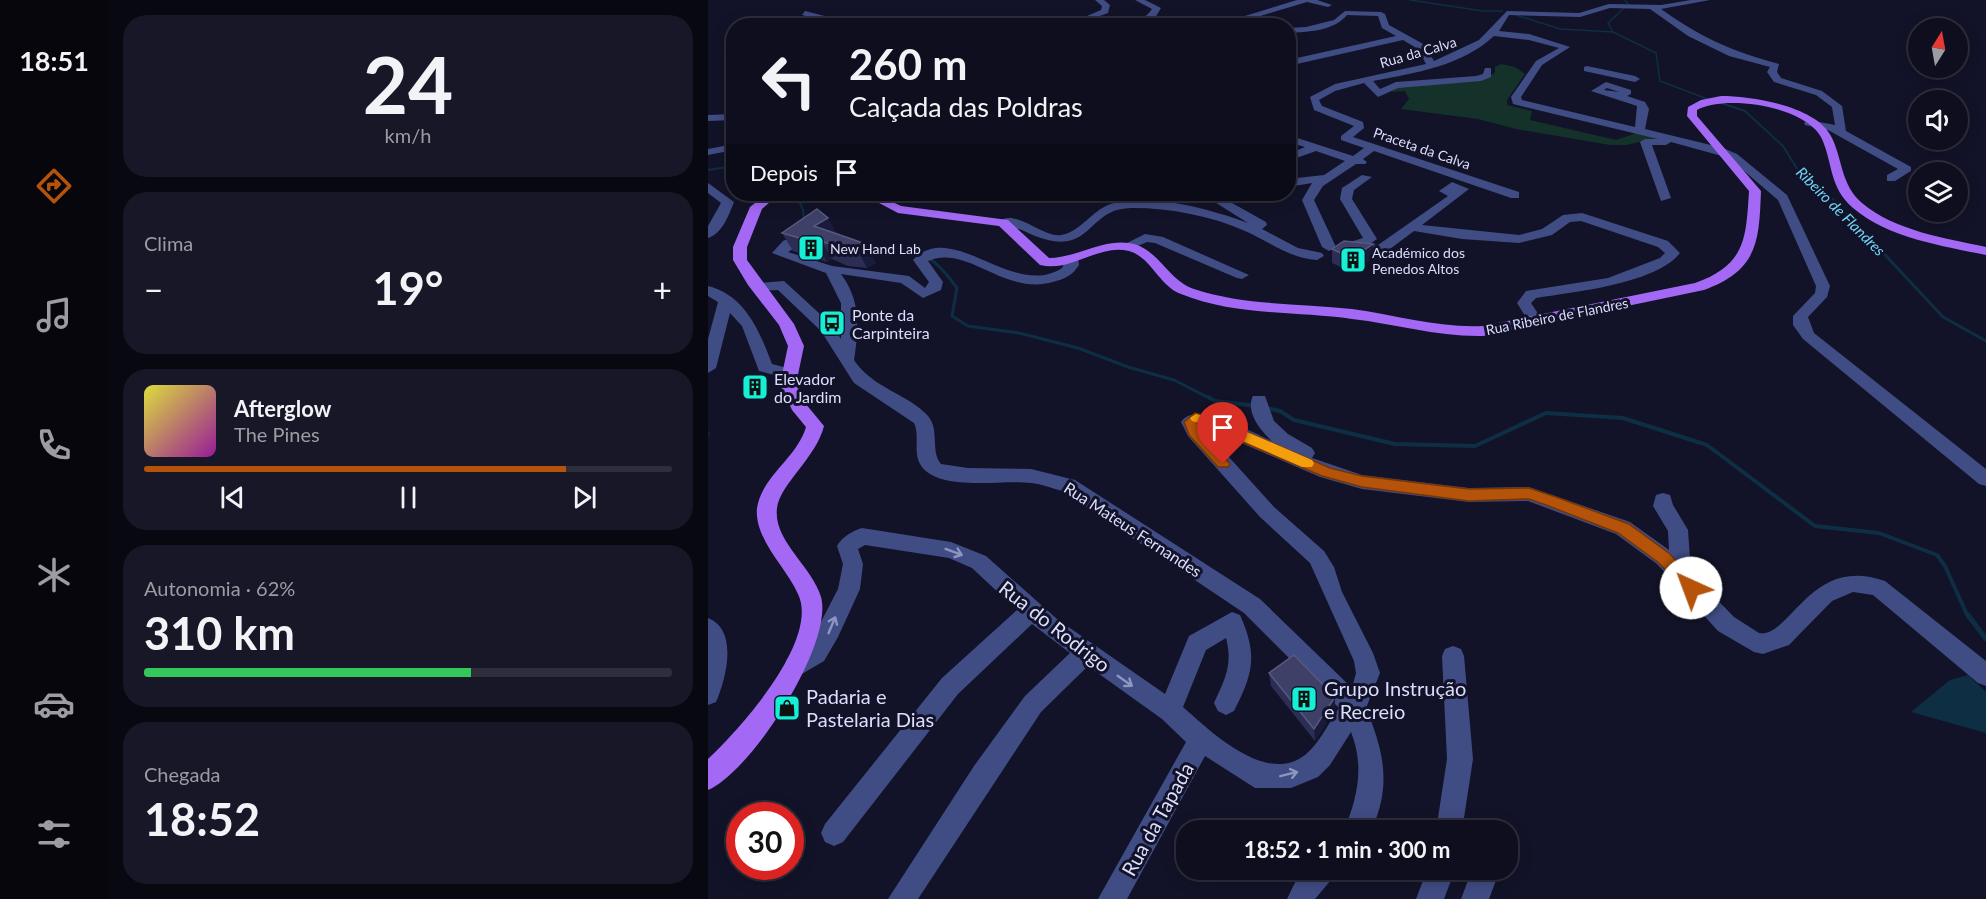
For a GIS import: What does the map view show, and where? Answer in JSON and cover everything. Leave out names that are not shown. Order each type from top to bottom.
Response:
[{"type":"main road","name":"Rua Ribeiro de Flandres","points":[[1128,246],[1145,252],[1158,272],[1168,282],[1205,298],[1247,306],[1349,313],[1468,332],[1535,321],[1699,287],[1718,280],[1750,246],[1755,191],[1752,185],[1714,146],[1692,116],[1692,108],[1699,102],[1730,97],[1774,107],[1809,123],[1827,136],[1837,178],[1848,195],[1863,210],[1887,223],[1922,236],[1986,251]]},
{"type":"main road","points":[[708,777],[755,724],[781,690],[795,667],[813,627],[811,598],[767,521],[770,495],[814,440],[815,426],[798,406],[788,384],[796,346],[786,324],[740,260],[740,247],[756,207],[762,201]]},
{"type":"main road","points":[[882,201],[898,209],[1003,223],[1045,262],[1073,259],[1110,248],[1128,246]]},
{"type":"street","points":[[1088,18],[1105,11],[1106,5],[1099,0]]},
{"type":"street","points":[[1139,0],[1157,8],[1155,13],[1148,18]]},
{"type":"street","points":[[1243,18],[1307,0],[1328,5]]},
{"type":"street","name":"Rua da Calva","points":[[1354,121],[1318,108],[1314,99],[1333,87],[1367,80],[1471,51],[1501,27],[1507,13],[1572,16],[1609,6],[1652,7],[1706,0]]},
{"type":"street","points":[[1652,7],[1690,34],[1732,54],[1776,66],[1772,72],[1778,80],[1819,93],[1836,106],[1841,121],[1841,132]]},
{"type":"street","points":[[1277,8],[1298,14]]},
{"type":"street","points":[[1296,31],[1337,22],[1346,13],[1372,12],[1381,15],[1385,26],[1422,47],[1430,63]]},
{"type":"street","points":[[805,13],[823,18]]},
{"type":"street","points":[[1308,18],[1323,25]]},
{"type":"street","points":[[1493,33],[1529,36],[1563,45],[1565,49],[1539,63],[1515,100],[1522,104],[1714,146],[1741,162],[1783,198],[1823,286],[1822,294],[1800,316],[1808,336],[1986,479]]},
{"type":"street","points":[[1296,61],[1404,37]]},
{"type":"street","points":[[1587,69],[1635,79]]},
{"type":"street","points":[[1367,80],[1379,97],[1396,85],[1478,79],[1488,75],[1488,70]]},
{"type":"street","points":[[1618,97],[1641,105],[1644,110],[1640,130]]},
{"type":"street","points":[[708,118],[726,117]]},
{"type":"street","name":"Praceta da Calva","points":[[1354,121],[1359,124],[1359,128],[1345,138],[1515,195]]},
{"type":"street","points":[[1809,123],[1820,123],[1841,132],[1907,169],[1891,178]]},
{"type":"street","points":[[1665,198],[1645,142],[1652,140],[1692,147],[1714,146]]},
{"type":"street","points":[[1296,141],[1359,161]]},
{"type":"street","points":[[1296,155],[1316,147]]},
{"type":"street","points":[[1220,201],[1301,248],[1332,258],[1337,255],[1308,200],[1318,184],[1359,161],[1372,148]]},
{"type":"street","points":[[708,152],[726,149]]},
{"type":"street","points":[[1354,247],[1370,239],[1346,199],[1348,188],[1365,177]]},
{"type":"street","points":[[1296,182],[1327,178]]},
{"type":"street","points":[[708,187],[726,200]]},
{"type":"street","points":[[1332,248],[1381,249],[1457,195]]},
{"type":"street","points":[[708,234],[722,219],[727,201]]},
{"type":"street","points":[[1003,223],[1019,224],[1048,238],[1059,239],[1080,232],[1109,208],[1129,204],[1142,205],[1207,215],[1255,231],[1295,254],[1316,254]]},
{"type":"street","points":[[1412,227],[1462,236],[1519,239],[1547,232],[1567,218],[1582,217],[1663,244],[1673,253],[1665,261],[1611,282],[1531,294],[1524,303],[1535,321]]},
{"type":"street","points":[[805,235],[788,244],[779,253],[831,270],[840,269],[883,280],[904,279],[917,291],[929,294],[934,290],[936,282],[920,260],[930,254],[962,255],[1014,280],[1039,282],[1068,271],[1073,259]]},
{"type":"street","points":[[1128,246],[1145,238],[1158,240],[1242,275]]},
{"type":"street","points":[[831,270],[847,294],[853,318],[846,360]]},
{"type":"street","name":"Rua Mateus Fernandes","points":[[758,287],[779,284],[783,287],[827,328],[860,379],[921,418],[926,430],[927,459],[934,468],[945,473],[968,475],[1031,476],[1068,485],[1252,606],[1353,706],[1369,746],[1371,785],[1368,808],[1362,820]]},
{"type":"street","points":[[708,290],[726,300],[749,324],[765,367],[789,374]]},
{"type":"street","points":[[708,368],[726,300]]},
{"type":"street","points":[[1258,406],[1263,422],[1281,438],[1325,462],[1352,470],[1370,483],[1469,495],[1529,494],[1623,528],[1664,558],[1726,624],[1754,642],[1763,644],[1781,638],[1824,594],[1852,584],[1878,586],[1986,675]]},
{"type":"street","name":"Rua do Rodrigo","points":[[795,667],[816,654],[831,630],[851,579],[853,564],[848,546],[862,536],[951,550],[979,562],[1031,611],[1086,653],[1170,711],[1201,739],[1255,775],[1291,775],[1309,768],[1321,756],[1362,693],[1368,673],[1365,660],[1332,593],[1327,573],[1317,557],[1267,512],[1194,432],[1190,422],[1195,418],[1212,422],[1327,472],[1370,483]]},
{"type":"street","points":[[1663,500],[1663,506],[1678,530],[1681,576]]},
{"type":"street","points":[[834,834],[950,686],[1031,611]]},
{"type":"street","points":[[1170,711],[1197,643],[1232,622],[1241,649],[1243,670],[1226,704]]},
{"type":"street","points":[[708,628],[713,633],[717,657],[708,694]]},
{"type":"street","points":[[902,899],[983,775],[1033,704],[1086,653]]},
{"type":"street","points":[[1451,820],[1460,759],[1453,656]]},
{"type":"street","name":"Rua da Tapada","points":[[1112,899],[1201,739]]},
{"type":"street","points":[[1301,899],[1311,880]]},
{"type":"street","points":[[1430,899],[1437,880]]},
{"type":"green space","points":[[1501,64],[1515,67],[1525,74],[1507,100],[1507,105],[1532,111],[1530,120],[1616,140],[1637,133],[1686,144],[1653,139],[1626,145],[1610,145],[1516,129],[1478,119],[1401,109],[1409,99],[1405,91],[1391,92],[1397,87],[1481,80],[1495,73],[1495,67]]},
{"type":"water","points":[[1968,675],[1986,692],[1986,733],[1911,712],[1950,680]]},
{"type":"building","points":[[817,209],[828,218],[814,226],[866,244],[857,249],[837,247],[821,241],[816,243],[782,233]]},
{"type":"building","points":[[1344,241],[1373,244],[1352,258],[1332,249]]},
{"type":"building","name":"Grupo Instrução e Recreio","points":[[1294,655],[1335,697],[1314,729],[1269,673]]},
{"type":"waterway","points":[[1410,0],[1483,11],[1502,11]]},
{"type":"waterway","name":"Ribeiro de Flandres","points":[[1625,0],[1628,4]]},
{"type":"waterway","name":"Ribeiro de Flandres","points":[[1613,32],[1608,23],[1625,7]]},
{"type":"waterway","points":[[1516,15],[1560,29],[1613,32]]},
{"type":"waterway","name":"Ribeiro de Flandres","points":[[1613,32],[1656,53],[1660,81],[1710,100]]},
{"type":"waterway","name":"Ribeiro de Flandres","points":[[1718,102],[1745,111],[1783,146],[1801,175],[1832,198],[1862,231]]},
{"type":"waterway","points":[[708,170],[726,167]]},
{"type":"waterway","points":[[799,201],[804,221]]},
{"type":"waterway","name":"Ribeiro de Flandres","points":[[1861,229],[1943,317],[1986,341]]},
{"type":"waterway","points":[[868,248],[909,250],[920,253],[938,265],[957,288],[952,316],[968,326],[1019,333],[1078,348],[1128,367],[1174,380],[1211,399]]},
{"type":"waterway","points":[[1208,397],[1215,401],[1256,406]]},
{"type":"waterway","points":[[1266,408],[1280,411],[1294,420],[1395,444],[1475,446],[1546,413],[1623,418],[1707,445],[1815,526],[1879,533],[1937,555],[1945,566],[1968,617]]},
{"type":"waterway","points":[[1968,615],[1986,639]]},
{"type":"slow traffic","points":[[1196,418],[1212,422],[1307,463]]},
{"type":"place","name":"New Hand Lab","points":[[811,248]]},
{"type":"place","name":"Académico dos Penedos Altos","points":[[1353,260]]},
{"type":"place","name":"Ponte da Carpinteira","points":[[832,323]]},
{"type":"place","name":"Elevador do Jardim","points":[[755,387]]},
{"type":"place","name":"Grupo Instrução e Recreio","points":[[1304,699]]},
{"type":"place","name":"Padaria e Pastelaria Dias","points":[[787,708]]},
{"type":"route","points":[[1223,464],[1194,432],[1190,422],[1195,418],[1212,422],[1327,472],[1362,482],[1469,495],[1529,494],[1551,501],[1623,528],[1664,558],[1691,588]]}]
